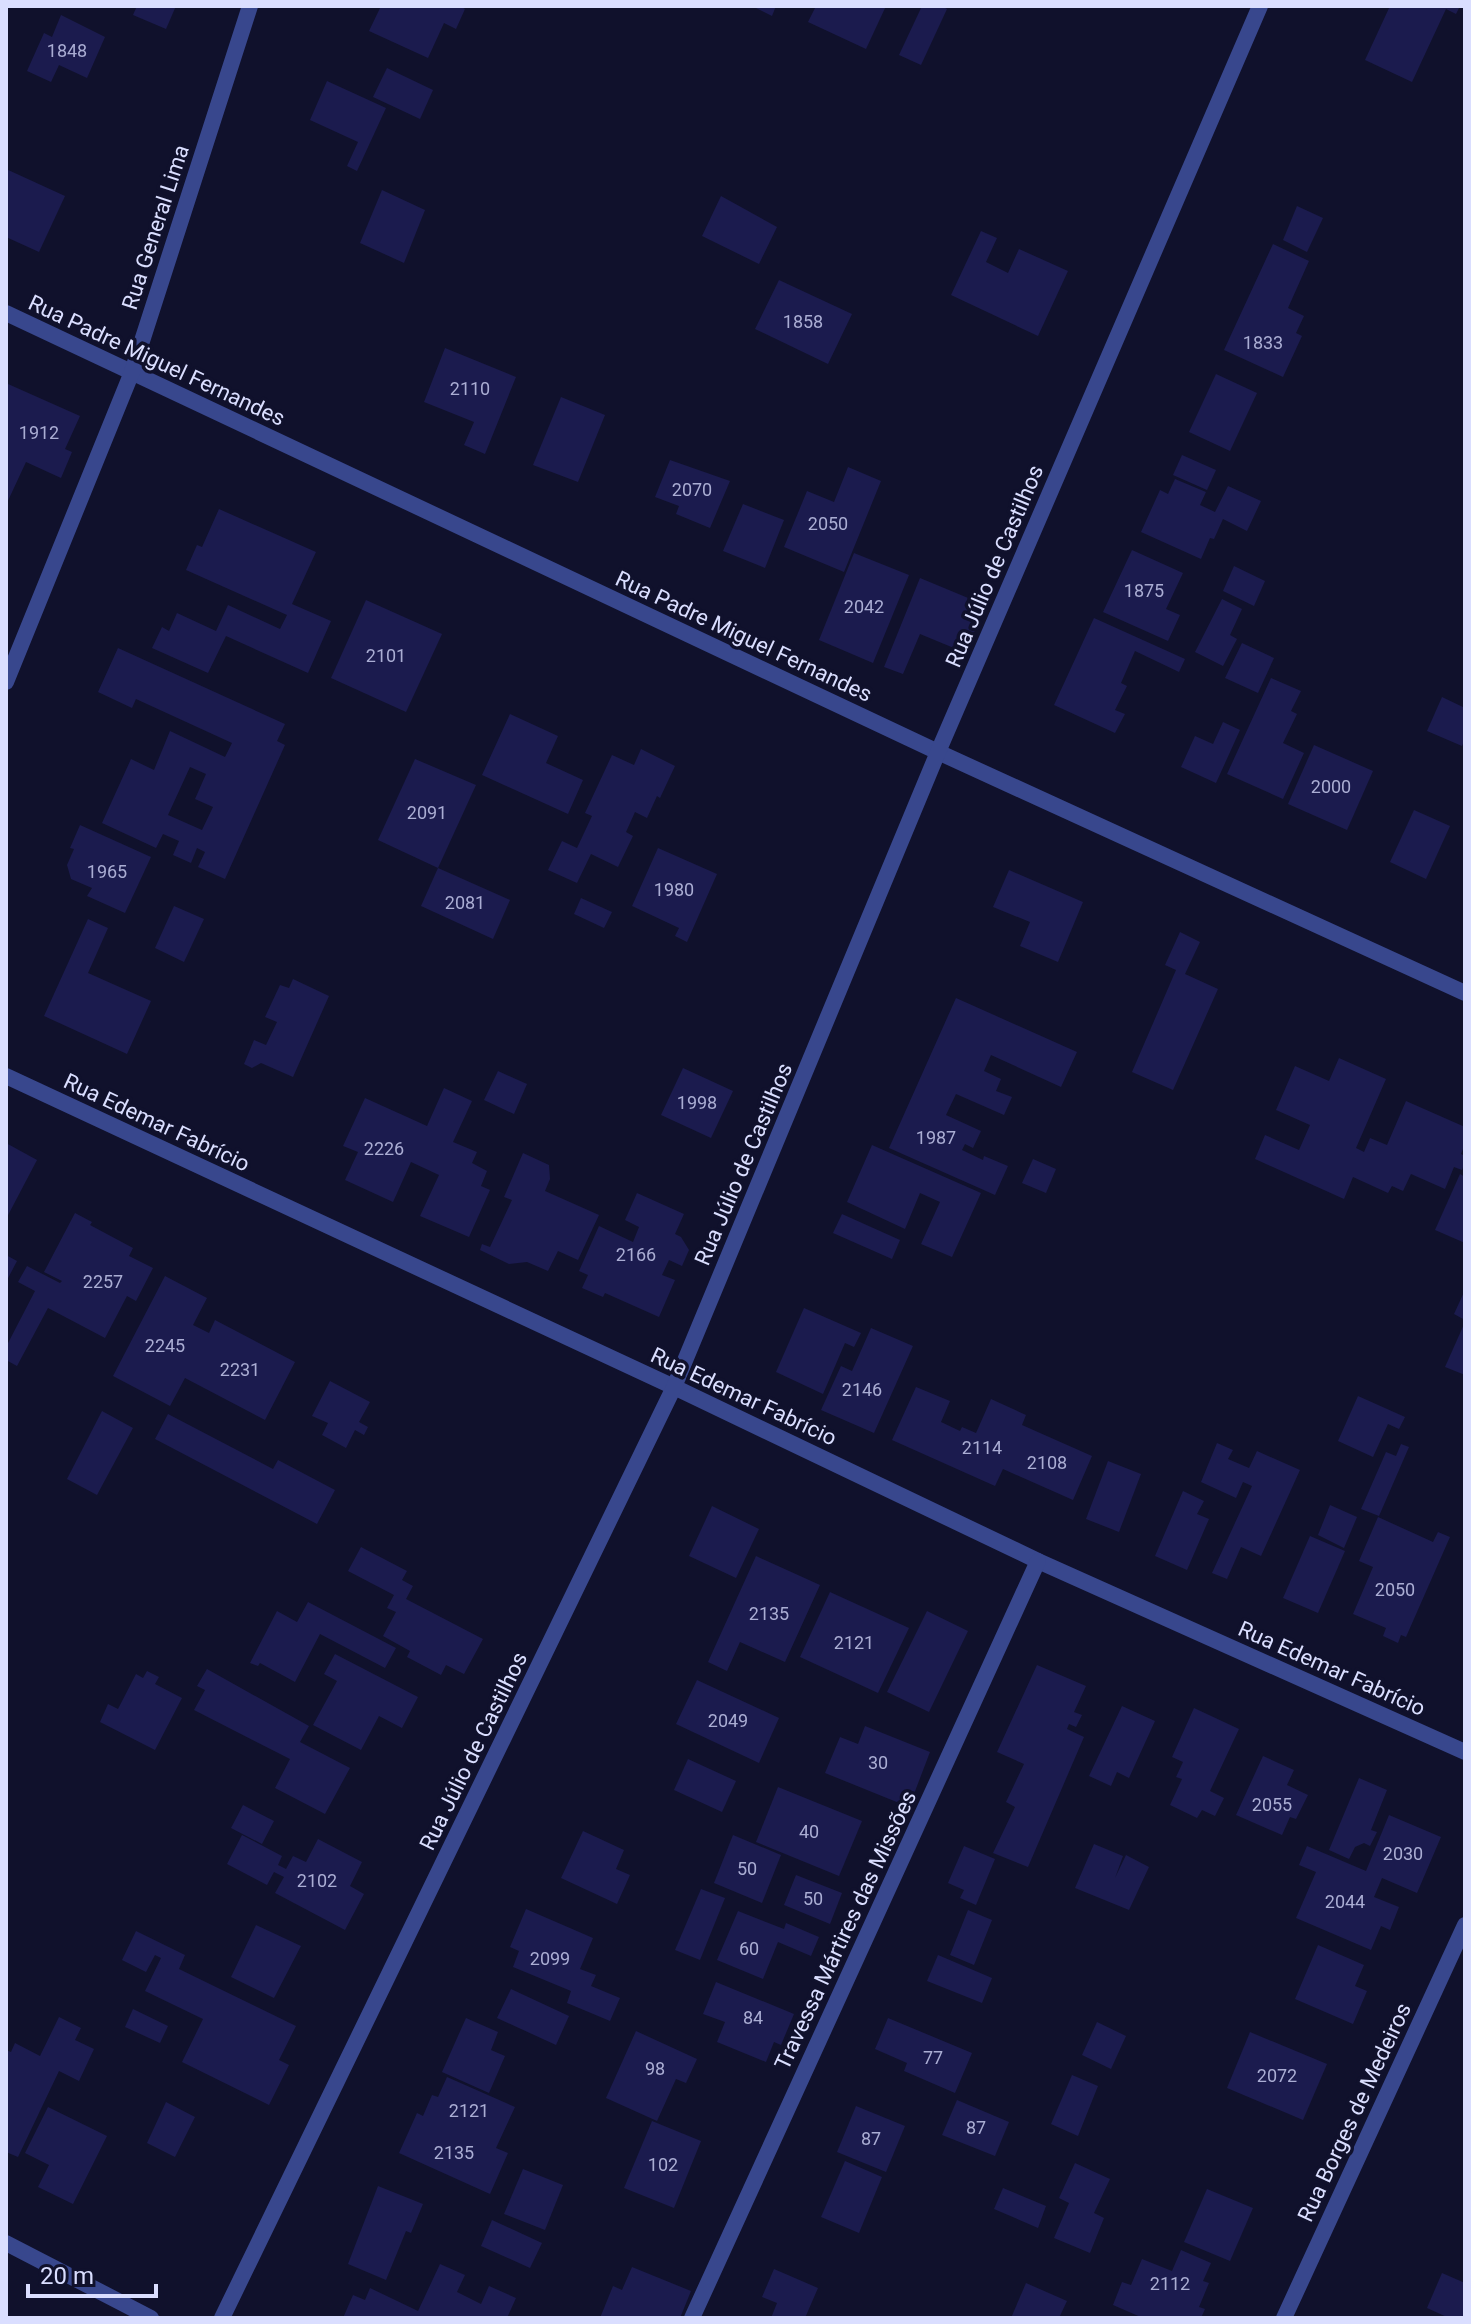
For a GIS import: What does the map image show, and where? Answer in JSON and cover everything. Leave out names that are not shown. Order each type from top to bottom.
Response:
[{"type":"street","name":"Rua General Lima","points":[[6,682],[132,372],[250,6]]},
{"type":"street","name":"Rua Júlio de Castilhos","points":[[222,2318],[674,1387],[938,752],[1260,6]]},
{"type":"street","name":"Rua Padre Miguel Fernandes","points":[[6,313],[938,752],[1465,993]]},
{"type":"street","name":"Rua Edemar Fabrício","points":[[6,1076],[674,1387],[1038,1561],[1465,1752]]},
{"type":"street","name":"Travessa Mártires das Missões","points":[[692,2318],[1038,1561]]},
{"type":"street","name":"Rua Borges de Medeiros","points":[[1284,2318],[1465,1925]]},
{"type":"street","points":[[6,2243],[151,2318]]},
{"type":"building","points":[[137,6],[176,6],[166,29],[133,15]]},
{"type":"building","points":[[381,6],[460,6],[465,9],[456,29],[444,23],[428,58],[369,31]]},
{"type":"building","points":[[752,6],[776,6],[772,16]]},
{"type":"building","points":[[816,6],[886,6],[866,49],[808,22]]},
{"type":"building","points":[[922,6],[947,9],[921,65],[899,55]]},
{"type":"building","points":[[1390,6],[1460,6],[1456,14],[1446,9],[1412,82],[1365,60]]},
{"type":"building","points":[[61,15],[105,37],[87,78],[59,65],[51,82],[27,71],[44,33],[52,37]]},
{"type":"building","points":[[387,68],[433,90],[420,119],[373,97]]},
{"type":"building","points":[[327,81],[386,108],[357,171],[347,166],[358,142],[310,120]]},
{"type":"building","points":[[6,169],[65,196],[39,252],[6,237]]},
{"type":"building","points":[[382,190],[425,210],[404,263],[360,243]]},
{"type":"building","points":[[721,196],[777,227],[759,264],[702,236]]},
{"type":"building","points":[[1297,206],[1323,218],[1307,252],[1283,240]]},
{"type":"building","points":[[981,231],[997,238],[986,262],[1008,273],[1019,249],[1068,271],[1038,336],[951,295]]},
{"type":"building","points":[[1273,244],[1309,261],[1288,308],[1304,316],[1296,333],[1302,336],[1283,377],[1224,350]]},
{"type":"building","points":[[779,280],[852,314],[828,364],[755,329]]},
{"type":"building","points":[[445,348],[516,377],[485,454],[464,445],[474,422],[424,402]]},
{"type":"building","points":[[1216,374],[1257,393],[1230,451],[1189,432]]},
{"type":"building","points":[[8,384],[80,416],[65,449],[72,452],[61,478],[26,462],[6,505]]},
{"type":"building","points":[[561,397],[605,415],[578,482],[533,465]]},
{"type":"building","points":[[1182,455],[1216,470],[1207,490],[1173,475]]},
{"type":"building","points":[[670,460],[730,481],[710,528],[676,514],[679,506],[655,497]]},
{"type":"building","points":[[848,467],[881,481],[844,572],[784,547],[807,491],[834,502]]},
{"type":"building","points":[[1175,479],[1206,492],[1200,505],[1215,512],[1228,486],[1261,501],[1247,531],[1223,519],[1201,559],[1141,532],[1160,490],[1168,494]]},
{"type":"building","points":[[743,504],[784,520],[765,568],[723,551]]},
{"type":"building","points":[[219,509],[316,552],[292,604],[331,621],[308,673],[226,636],[208,673],[152,648],[162,627],[169,631],[177,613],[216,631],[228,605],[280,629],[287,615],[186,570],[197,545],[202,547]]},
{"type":"building","points":[[1132,550],[1183,573],[1166,609],[1180,615],[1168,641],[1103,612]]},
{"type":"building","points":[[854,553],[909,575],[873,663],[819,640]]},
{"type":"building","points":[[1234,566],[1265,581],[1254,606],[1223,591]]},
{"type":"building","points":[[920,578],[985,605],[966,653],[920,634],[903,674],[884,667]]},
{"type":"building","points":[[1222,599],[1242,609],[1230,635],[1237,639],[1223,666],[1195,652]]},
{"type":"building","points":[[366,600],[442,634],[406,712],[331,678]]},
{"type":"building","points":[[1094,618],[1185,659],[1179,672],[1135,651],[1121,683],[1127,686],[1115,710],[1125,714],[1115,733],[1054,705]]},
{"type":"building","points":[[1242,643],[1274,658],[1258,693],[1225,678]]},
{"type":"building","points":[[118,648],[285,724],[277,741],[285,745],[225,879],[198,867],[205,852],[197,848],[191,863],[173,855],[179,841],[163,834],[156,848],[102,823],[131,759],[154,770],[170,731],[225,757],[232,743],[136,699],[132,708],[98,692]],"holes":[[[190,767],[206,774],[195,799],[213,807],[202,830],[168,815]]]},
{"type":"building","points":[[1271,678],[1301,691],[1291,711],[1297,714],[1283,743],[1304,753],[1283,799],[1227,774]]},
{"type":"building","points":[[1442,697],[1465,708],[1465,739],[1462,746],[1427,731]]},
{"type":"building","points":[[510,714],[558,736],[546,763],[583,780],[568,814],[482,775]]},
{"type":"building","points":[[1223,722],[1240,730],[1216,783],[1181,767],[1195,736],[1213,744]]},
{"type":"building","points":[[1314,745],[1373,771],[1347,830],[1288,804]]},
{"type":"building","points":[[641,749],[675,766],[647,818],[635,812],[626,832],[633,836],[618,867],[591,854],[577,883],[548,870],[562,841],[577,848],[592,816],[585,813],[612,755],[634,765]]},
{"type":"building","points":[[415,759],[476,785],[438,868],[378,840]]},
{"type":"building","points":[[1414,810],[1450,826],[1426,879],[1390,862]]},
{"type":"building","points":[[80,825],[151,857],[125,913],[87,896],[92,888],[71,879],[67,865],[74,849],[70,848]]},
{"type":"building","points":[[658,848],[717,874],[687,942],[675,936],[679,928],[632,906]]},
{"type":"building","points":[[438,868],[510,900],[493,939],[421,906]]},
{"type":"building","points":[[1009,870],[1083,902],[1058,962],[1020,946],[1030,922],[993,907]]},
{"type":"building","points":[[581,898],[612,912],[604,928],[574,914]]},
{"type":"building","points":[[174,906],[204,919],[184,962],[155,948]]},
{"type":"building","points":[[88,919],[108,928],[88,973],[151,1001],[127,1054],[44,1016]]},
{"type":"building","points":[[1180,932],[1200,942],[1185,974],[1218,989],[1173,1090],[1132,1072],[1176,970],[1165,965]]},
{"type":"building","points":[[293,979],[329,996],[293,1077],[261,1063],[252,1068],[244,1064],[254,1040],[266,1045],[277,1022],[265,1017],[280,985],[289,988]]},
{"type":"building","points":[[956,998],[1077,1052],[1061,1087],[991,1055],[984,1071],[1001,1079],[996,1091],[1012,1097],[1004,1115],[956,1094],[946,1115],[981,1131],[973,1148],[965,1144],[962,1150],[983,1160],[984,1156],[1008,1166],[995,1195],[889,1148]]},
{"type":"building","points":[[1339,1058],[1386,1079],[1356,1148],[1364,1152],[1370,1138],[1387,1145],[1406,1101],[1465,1127],[1465,1144],[1461,1154],[1465,1156],[1465,1162],[1462,1170],[1454,1167],[1445,1189],[1411,1174],[1403,1191],[1392,1186],[1388,1193],[1353,1177],[1344,1199],[1255,1159],[1265,1135],[1299,1150],[1310,1125],[1276,1110],[1295,1066],[1329,1081]]},
{"type":"building","points":[[683,1068],[733,1091],[711,1138],[661,1115]]},
{"type":"building","points":[[498,1071],[527,1084],[514,1114],[484,1100]]},
{"type":"building","points":[[444,1088],[472,1101],[453,1142],[477,1152],[472,1163],[487,1171],[481,1186],[490,1190],[469,1237],[420,1216],[439,1175],[411,1162],[393,1202],[345,1180],[358,1152],[343,1146],[365,1098],[427,1126]]},
{"type":"building","points":[[6,1143],[37,1160],[6,1219]]},
{"type":"building","points":[[872,1145],[981,1193],[952,1257],[921,1244],[940,1202],[920,1193],[905,1229],[847,1202]]},
{"type":"building","points":[[523,1153],[549,1165],[550,1179],[545,1191],[599,1215],[578,1260],[558,1251],[548,1271],[527,1262],[509,1264],[480,1250],[482,1244],[490,1247],[512,1200],[504,1197]]},
{"type":"building","points":[[1033,1159],[1056,1169],[1046,1193],[1022,1183]]},
{"type":"building","points":[[1460,1174],[1465,1177],[1465,1243],[1435,1230]]},
{"type":"building","points":[[637,1193],[684,1214],[675,1234],[681,1237],[689,1250],[682,1266],[669,1260],[662,1275],[675,1280],[659,1317],[605,1293],[603,1297],[582,1288],[588,1275],[579,1271],[599,1226],[633,1242],[639,1227],[625,1220]]},
{"type":"building","points":[[75,1213],[92,1222],[90,1225],[133,1248],[129,1256],[153,1268],[136,1301],[127,1296],[105,1338],[48,1308],[17,1366],[6,1360],[6,1347],[35,1291],[18,1282],[27,1266],[60,1283],[62,1281],[44,1272]]},
{"type":"building","points":[[842,1214],[900,1240],[892,1259],[833,1233]]},
{"type":"building","points":[[6,1255],[17,1261],[6,1282]]},
{"type":"building","points":[[165,1276],[207,1298],[193,1325],[209,1333],[215,1320],[295,1362],[265,1420],[185,1378],[170,1406],[113,1376]]},
{"type":"building","points":[[1465,1290],[1465,1320],[1454,1314]]},
{"type":"building","points":[[804,1308],[861,1333],[854,1347],[845,1343],[823,1394],[776,1372]]},
{"type":"building","points":[[1465,1322],[1465,1375],[1445,1367]]},
{"type":"building","points":[[871,1328],[913,1346],[874,1433],[821,1410],[841,1366],[852,1371]]},
{"type":"building","points":[[330,1381],[370,1402],[359,1422],[368,1427],[364,1435],[355,1430],[346,1448],[322,1435],[328,1423],[312,1416]]},
{"type":"building","points":[[916,1387],[950,1401],[941,1422],[960,1431],[962,1427],[976,1433],[991,1399],[1026,1415],[1022,1425],[1092,1456],[1073,1500],[1003,1469],[995,1486],[892,1440]]},
{"type":"building","points":[[1358,1396],[1405,1417],[1399,1429],[1388,1424],[1373,1457],[1338,1441]]},
{"type":"building","points":[[102,1411],[133,1428],[97,1495],[67,1479]]},
{"type":"building","points":[[168,1414],[273,1469],[278,1460],[335,1490],[317,1524],[155,1439]]},
{"type":"building","points":[[1217,1443],[1233,1450],[1228,1459],[1249,1468],[1257,1451],[1300,1470],[1261,1556],[1241,1547],[1227,1579],[1212,1573],[1252,1486],[1243,1482],[1236,1498],[1201,1482]]},
{"type":"building","points":[[1401,1444],[1409,1447],[1379,1516],[1361,1509],[1386,1452],[1396,1456]]},
{"type":"building","points":[[1108,1461],[1141,1474],[1119,1532],[1086,1519]]},
{"type":"building","points":[[1183,1491],[1204,1501],[1197,1514],[1209,1519],[1187,1570],[1155,1556]]},
{"type":"building","points":[[1330,1505],[1357,1517],[1344,1548],[1318,1535]]},
{"type":"building","points":[[712,1506],[759,1529],[736,1578],[689,1556]]},
{"type":"building","points":[[1378,1517],[1433,1542],[1438,1532],[1450,1537],[1406,1637],[1401,1635],[1398,1643],[1383,1636],[1386,1628],[1353,1614],[1373,1567],[1359,1561]]},
{"type":"building","points":[[1310,1536],[1345,1551],[1318,1613],[1283,1598]]},
{"type":"building","points":[[361,1547],[407,1571],[402,1580],[413,1586],[406,1599],[483,1639],[464,1674],[446,1665],[441,1675],[407,1657],[410,1651],[383,1636],[396,1612],[387,1608],[394,1595],[348,1571]]},
{"type":"building","points":[[756,1556],[820,1585],[785,1662],[740,1642],[727,1671],[708,1662]]},
{"type":"building","points":[[830,1592],[909,1628],[878,1693],[800,1657]]},
{"type":"building","points":[[308,1602],[396,1648],[385,1668],[320,1634],[295,1682],[260,1663],[258,1666],[250,1663],[277,1611],[297,1622]]},
{"type":"building","points":[[927,1611],[968,1631],[929,1712],[887,1692]]},
{"type":"building","points":[[335,1654],[418,1697],[402,1728],[379,1716],[361,1750],[313,1725],[337,1681],[324,1674]]},
{"type":"building","points":[[1037,1665],[1086,1686],[1074,1712],[1082,1715],[1076,1727],[1069,1724],[1067,1729],[1084,1737],[1028,1867],[993,1853],[1015,1807],[1006,1802],[1024,1764],[997,1752]]},
{"type":"building","points":[[207,1669],[309,1726],[300,1742],[350,1768],[325,1814],[275,1788],[290,1759],[194,1710],[205,1690],[197,1686]]},
{"type":"building","points":[[147,1671],[159,1677],[155,1684],[182,1698],[155,1750],[100,1722],[108,1704],[118,1709],[136,1674],[143,1678]]},
{"type":"building","points":[[697,1680],[779,1718],[759,1763],[676,1724]]},
{"type":"building","points":[[1122,1706],[1155,1721],[1129,1778],[1117,1772],[1111,1786],[1089,1776]]},
{"type":"building","points":[[1194,1708],[1239,1729],[1210,1791],[1224,1798],[1215,1816],[1202,1810],[1197,1818],[1170,1805],[1182,1779],[1176,1777],[1183,1762],[1172,1757]]},
{"type":"building","points":[[865,1726],[930,1752],[909,1807],[825,1773],[840,1737],[858,1744]]},
{"type":"building","points":[[1263,1756],[1294,1770],[1287,1785],[1308,1795],[1296,1819],[1290,1817],[1282,1835],[1236,1815]]},
{"type":"building","points":[[688,1759],[736,1781],[722,1812],[674,1790]]},
{"type":"building","points":[[1359,1778],[1387,1790],[1371,1830],[1377,1832],[1370,1846],[1364,1843],[1355,1847],[1349,1859],[1329,1850]]},
{"type":"building","points":[[778,1787],[862,1821],[839,1876],[756,1842]]},
{"type":"building","points":[[243,1805],[274,1821],[262,1844],[231,1828]]},
{"type":"building","points":[[1389,1815],[1441,1837],[1417,1893],[1382,1878],[1374,1897],[1399,1907],[1390,1930],[1381,1926],[1371,1950],[1296,1918],[1316,1872],[1299,1865],[1307,1846],[1366,1871]]},
{"type":"building","points":[[583,1831],[624,1850],[616,1869],[630,1875],[617,1904],[561,1878]]},
{"type":"building","points":[[242,1835],[282,1856],[278,1865],[286,1869],[293,1856],[306,1862],[318,1839],[362,1862],[350,1886],[364,1894],[345,1930],[275,1893],[284,1877],[274,1872],[267,1885],[227,1864]]},
{"type":"building","points":[[733,1835],[781,1855],[762,1903],[714,1883]]},
{"type":"building","points":[[1094,1844],[1123,1856],[1115,1878],[1126,1855],[1149,1867],[1129,1910],[1075,1888]]},
{"type":"building","points":[[964,1846],[995,1859],[976,1905],[960,1898],[964,1890],[948,1883]]},
{"type":"building","points":[[796,1875],[842,1893],[830,1924],[784,1905]]},
{"type":"building","points":[[701,1889],[725,1898],[700,1960],[675,1950]]},
{"type":"building","points":[[526,1909],[593,1938],[580,1969],[596,1975],[591,1986],[620,1998],[610,2021],[567,2003],[571,1991],[513,1967],[519,1951],[510,1947]]},
{"type":"building","points":[[968,1910],[992,1920],[974,1965],[950,1955]]},
{"type":"building","points":[[738,1911],[784,1929],[786,1923],[819,1937],[811,1956],[778,1942],[763,1979],[717,1960]]},
{"type":"building","points":[[256,1925],[301,1946],[274,1998],[231,1977]]},
{"type":"building","points":[[136,1931],[185,1955],[179,1969],[296,2026],[279,2060],[289,2065],[269,2105],[182,2062],[203,2019],[145,1991],[161,1958],[155,1955],[146,1972],[122,1960]]},
{"type":"building","points":[[1318,1945],[1364,1965],[1355,1986],[1367,1991],[1353,2024],[1295,1999]]},
{"type":"building","points":[[938,1955],[992,1978],[982,2003],[927,1981]]},
{"type":"building","points":[[716,1982],[794,2014],[781,2045],[774,2042],[766,2062],[717,2042],[725,2022],[703,2014]]},
{"type":"building","points":[[511,1989],[569,2016],[556,2045],[497,2018]]},
{"type":"building","points":[[133,2009],[168,2026],[160,2043],[125,2027]]},
{"type":"building","points":[[59,2017],[81,2028],[75,2040],[94,2049],[79,2081],[59,2071],[18,2157],[6,2152],[6,2050],[11,2052],[15,2043],[40,2056]]},
{"type":"building","points":[[466,2018],[498,2032],[491,2050],[505,2056],[489,2093],[442,2072]]},
{"type":"building","points":[[888,2018],[972,2053],[955,2093],[904,2071],[907,2063],[875,2049]]},
{"type":"building","points":[[1097,2022],[1126,2036],[1111,2069],[1082,2055]]},
{"type":"building","points":[[636,2031],[697,2059],[686,2083],[676,2079],[657,2121],[606,2098]]},
{"type":"building","points":[[1250,2032],[1327,2064],[1303,2120],[1227,2088]]},
{"type":"building","points":[[1072,2075],[1098,2086],[1078,2136],[1051,2124]]},
{"type":"building","points":[[447,2077],[515,2107],[496,2148],[508,2153],[490,2194],[399,2153],[417,2113],[423,2116],[432,2095],[438,2097]]},
{"type":"building","points":[[957,2100],[1009,2122],[995,2156],[942,2135]]},
{"type":"building","points":[[166,2102],[195,2117],[175,2157],[147,2143]]},
{"type":"building","points":[[856,2106],[905,2126],[886,2172],[837,2152]]},
{"type":"building","points":[[48,2107],[107,2136],[73,2204],[38,2187],[49,2165],[25,2153]]},
{"type":"building","points":[[652,2121],[701,2141],[674,2208],[624,2188]]},
{"type":"building","points":[[845,2161],[882,2177],[859,2233],[821,2217]]},
{"type":"building","points":[[1075,2163],[1110,2179],[1094,2213],[1104,2218],[1090,2253],[1054,2238],[1069,2203],[1059,2198]]},
{"type":"building","points":[[523,2169],[563,2185],[545,2230],[504,2214]]},
{"type":"building","points":[[378,2186],[423,2204],[411,2233],[406,2231],[386,2280],[348,2264]]},
{"type":"building","points":[[1003,2188],[1046,2206],[1038,2228],[994,2209]]},
{"type":"building","points":[[1207,2189],[1253,2208],[1230,2261],[1184,2242]]},
{"type":"building","points":[[492,2220],[542,2243],[530,2268],[481,2246]]},
{"type":"building","points":[[1181,2250],[1211,2263],[1203,2281],[1209,2283],[1199,2307],[1205,2309],[1201,2318],[1143,2318],[1113,2305],[1122,2282],[1131,2285],[1142,2259],[1172,2271]]},
{"type":"building","points":[[440,2264],[465,2275],[457,2292],[481,2304],[489,2286],[516,2298],[507,2318],[343,2318],[353,2295],[365,2300],[370,2288],[418,2311]]},
{"type":"building","points":[[632,2267],[691,2291],[680,2318],[600,2318],[613,2286],[622,2290]]},
{"type":"building","points":[[774,2269],[818,2288],[805,2318],[771,2318],[777,2303],[762,2297]]},
{"type":"building","points":[[1442,2273],[1465,2283],[1465,2318],[1449,2318],[1427,2308]]},
{"type":"building","points":[[1026,2283],[1067,2301],[1059,2318],[1011,2318]]}]
